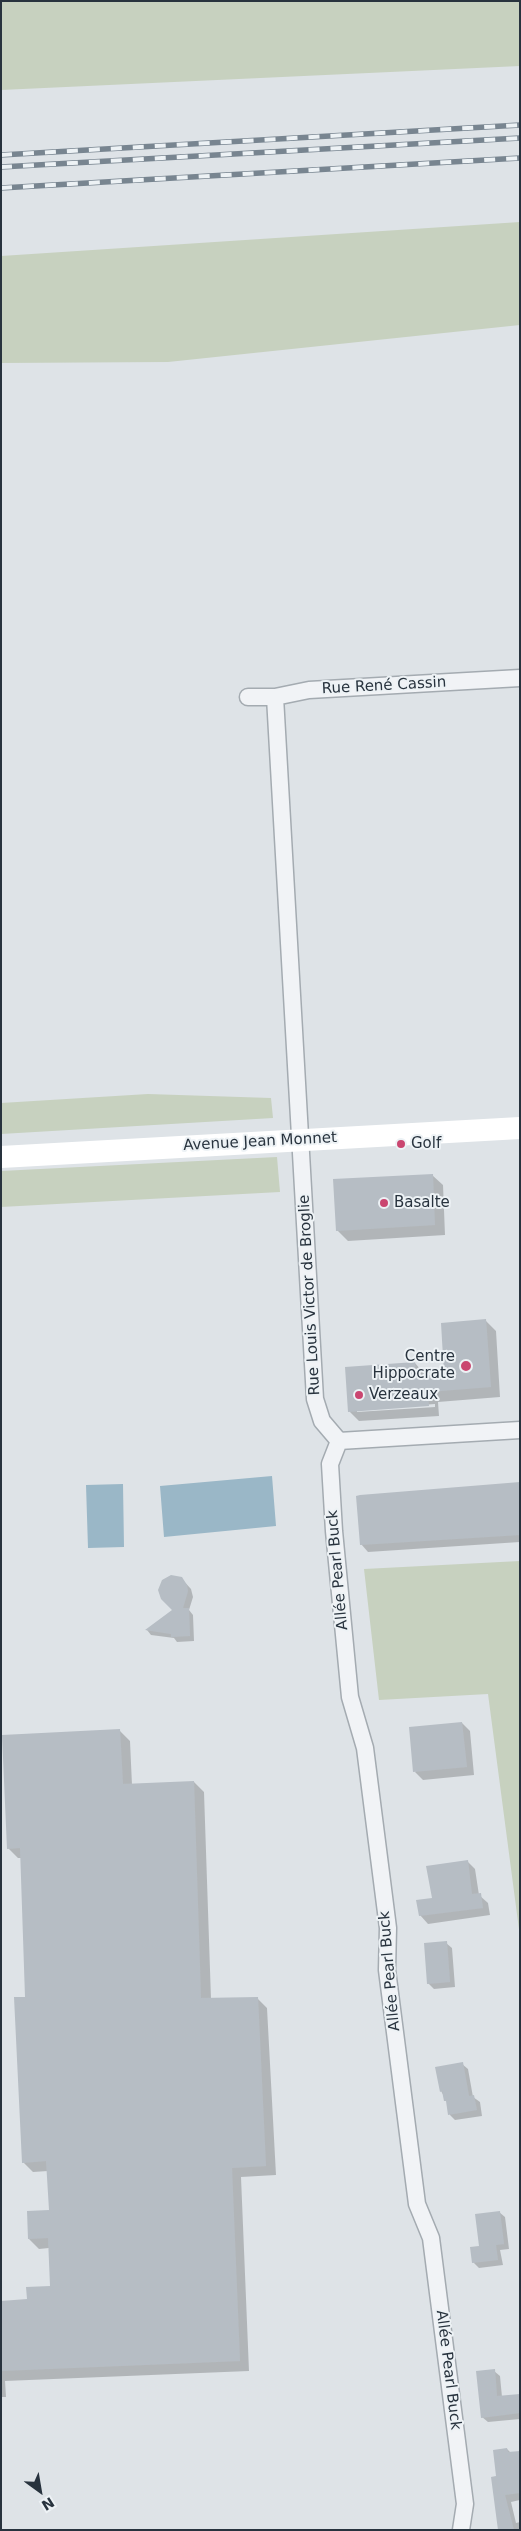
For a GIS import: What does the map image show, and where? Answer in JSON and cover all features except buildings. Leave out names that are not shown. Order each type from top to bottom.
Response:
[{"type":"street","name":"Rue René Cassin","points":[[248,696],[275,696],[309,690],[520,678]]},
{"type":"street","name":"Rue Louis Victor de Broglie","points":[[275,696],[315,1399],[322,1421],[339,1441]]},
{"type":"street","name":"Avenue Jean Monnet","points":[[1,1157],[520,1128]]},
{"type":"street","points":[[339,1441],[520,1430]]},
{"type":"street","name":"Allée Pearl Buck","points":[[339,1441],[330,1464],[334,1532],[350,1697],[365,1748],[388,1928],[387,1970],[417,2204],[431,2238],[465,2504],[460,2530]]},
{"type":"green space","points":[[1,1],[520,1],[520,66],[1,90]]},
{"type":"green space","points":[[520,222],[520,325],[168,362],[1,363],[1,256]]},
{"type":"green space","points":[[148,1094],[271,1098],[273,1118],[1,1134],[1,1103]]},
{"type":"green space","points":[[277,1157],[280,1192],[1,1207],[1,1171]]},
{"type":"green space","points":[[520,1561],[520,1937],[488,1694],[379,1700],[364,1569]]},
{"type":"water","points":[[272,1476],[276,1526],[164,1537],[160,1486]]},
{"type":"water","points":[[123,1484],[124,1547],[88,1548],[86,1485]]},
{"type":"railway","points":[[1,155],[520,125]]},
{"type":"railway","points":[[1,167],[520,138]]},
{"type":"railway","points":[[1,188],[520,158]]},
{"type":"place","name":"Golf","points":[[401,1144]]},
{"type":"place","name":"Basalte","points":[[384,1203]]},
{"type":"place","name":"Centre Hippocrate","points":[[466,1366]]},
{"type":"place","name":"Verzeaux","points":[[359,1395]]}]
